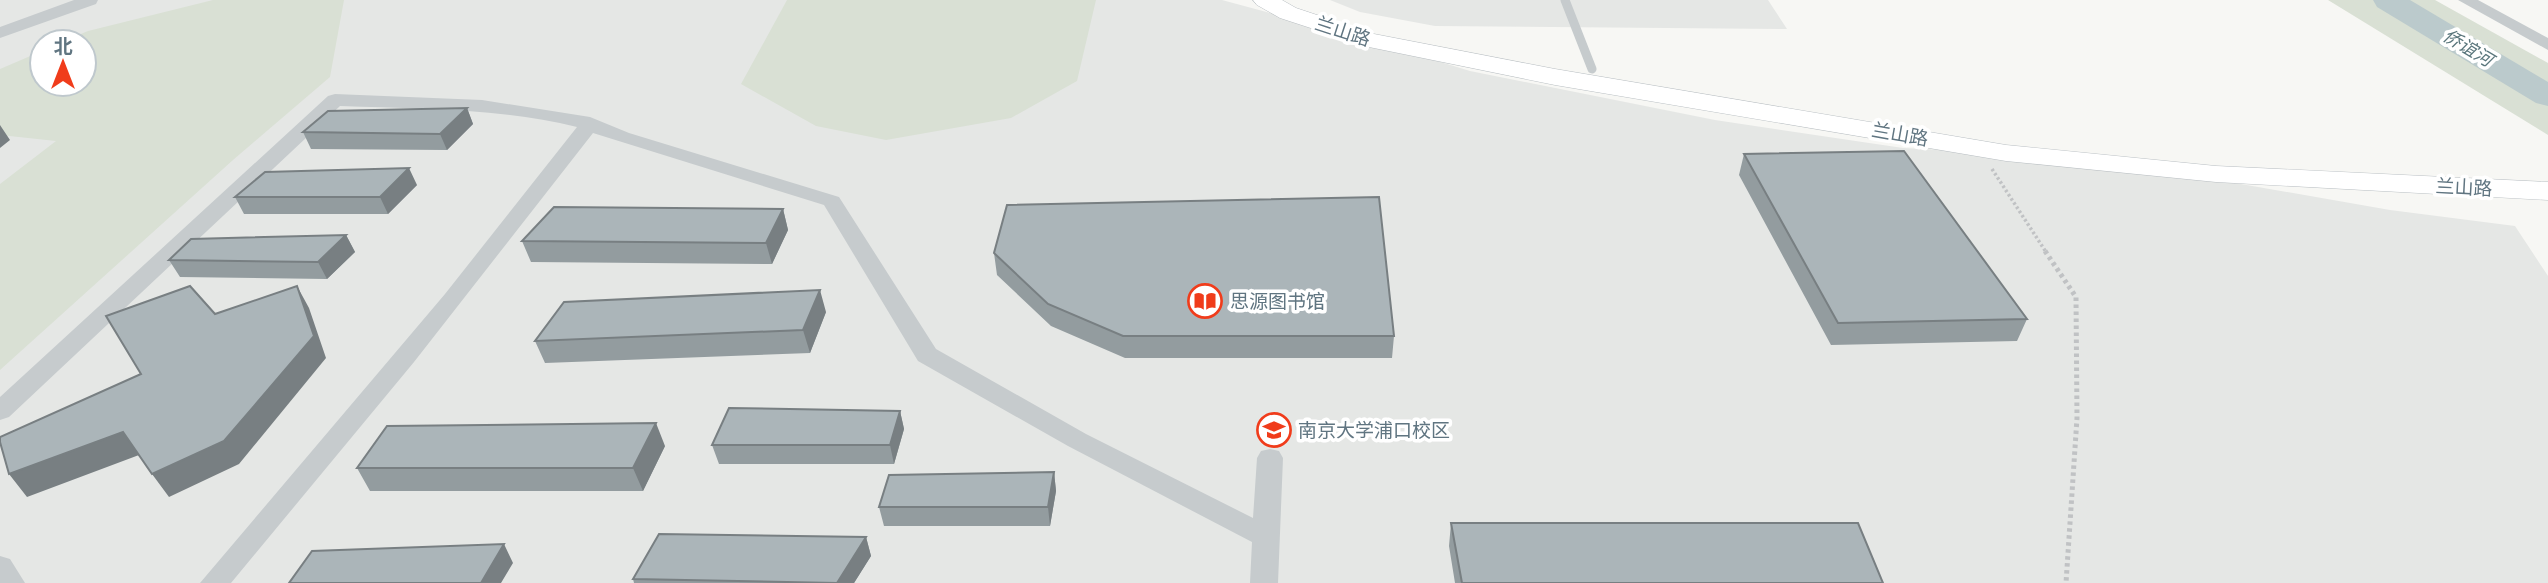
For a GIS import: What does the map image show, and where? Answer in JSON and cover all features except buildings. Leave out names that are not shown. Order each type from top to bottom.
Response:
[{"type":"street","points":[[0,33],[90,0]]},
{"type":"street","name":"兰山路","points":[[1265,0],[1288,13],[1369,40],[1555,77],[2006,153],[2216,174],[2548,191]]},
{"type":"street","name":"兰山路","points":[[1300,0],[1329,14],[1435,43],[1874,116],[2200,160],[2346,172],[2548,182]]},
{"type":"street","points":[[2466,0],[2548,45]]},
{"type":"street","points":[[0,411],[335,100],[485,107],[590,123],[622,137],[832,201],[927,355],[1077,440],[1265,536]]},
{"type":"street","points":[[214,583],[378,391],[526,209],[590,123]]},
{"type":"street","points":[[1264,583],[1270,458]]},
{"type":"street","points":[[0,567],[11,583]]},
{"type":"lane","points":[[1565,0],[1592,69]]},
{"type":"path","points":[[1991,166],[2000,185],[2077,297],[2077,418],[2066,583]]},
{"type":"shaded area","name":"南京大学浦口校区","points":[[0,0],[1222,0],[1349,34],[1470,71],[1715,120],[1903,148],[2081,156],[2390,210],[2515,226],[2548,276],[2548,583],[0,583]]},
{"type":"shaded area","points":[[213,0],[344,0],[330,77],[233,160],[0,370],[0,184],[56,141],[0,135],[0,69],[28,57],[28,98],[98,98],[98,29]]},
{"type":"shaded area","points":[[787,0],[1096,0],[1077,81],[1011,118],[886,140],[816,126],[741,84]]},
{"type":"shaded area","points":[[1330,0],[1768,0],[1787,29],[1435,26],[1360,12]]},
{"type":"shaded area","points":[[2328,0],[2435,0],[2548,63],[2548,135]]},
{"type":"waterway","name":"侨谊河","points":[[2388,0],[2548,96]]},
{"type":"place","name":"思源图书馆","points":[[1205,301]]},
{"type":"place","name":"南京大学浦口校区","points":[[1274,430]]}]
